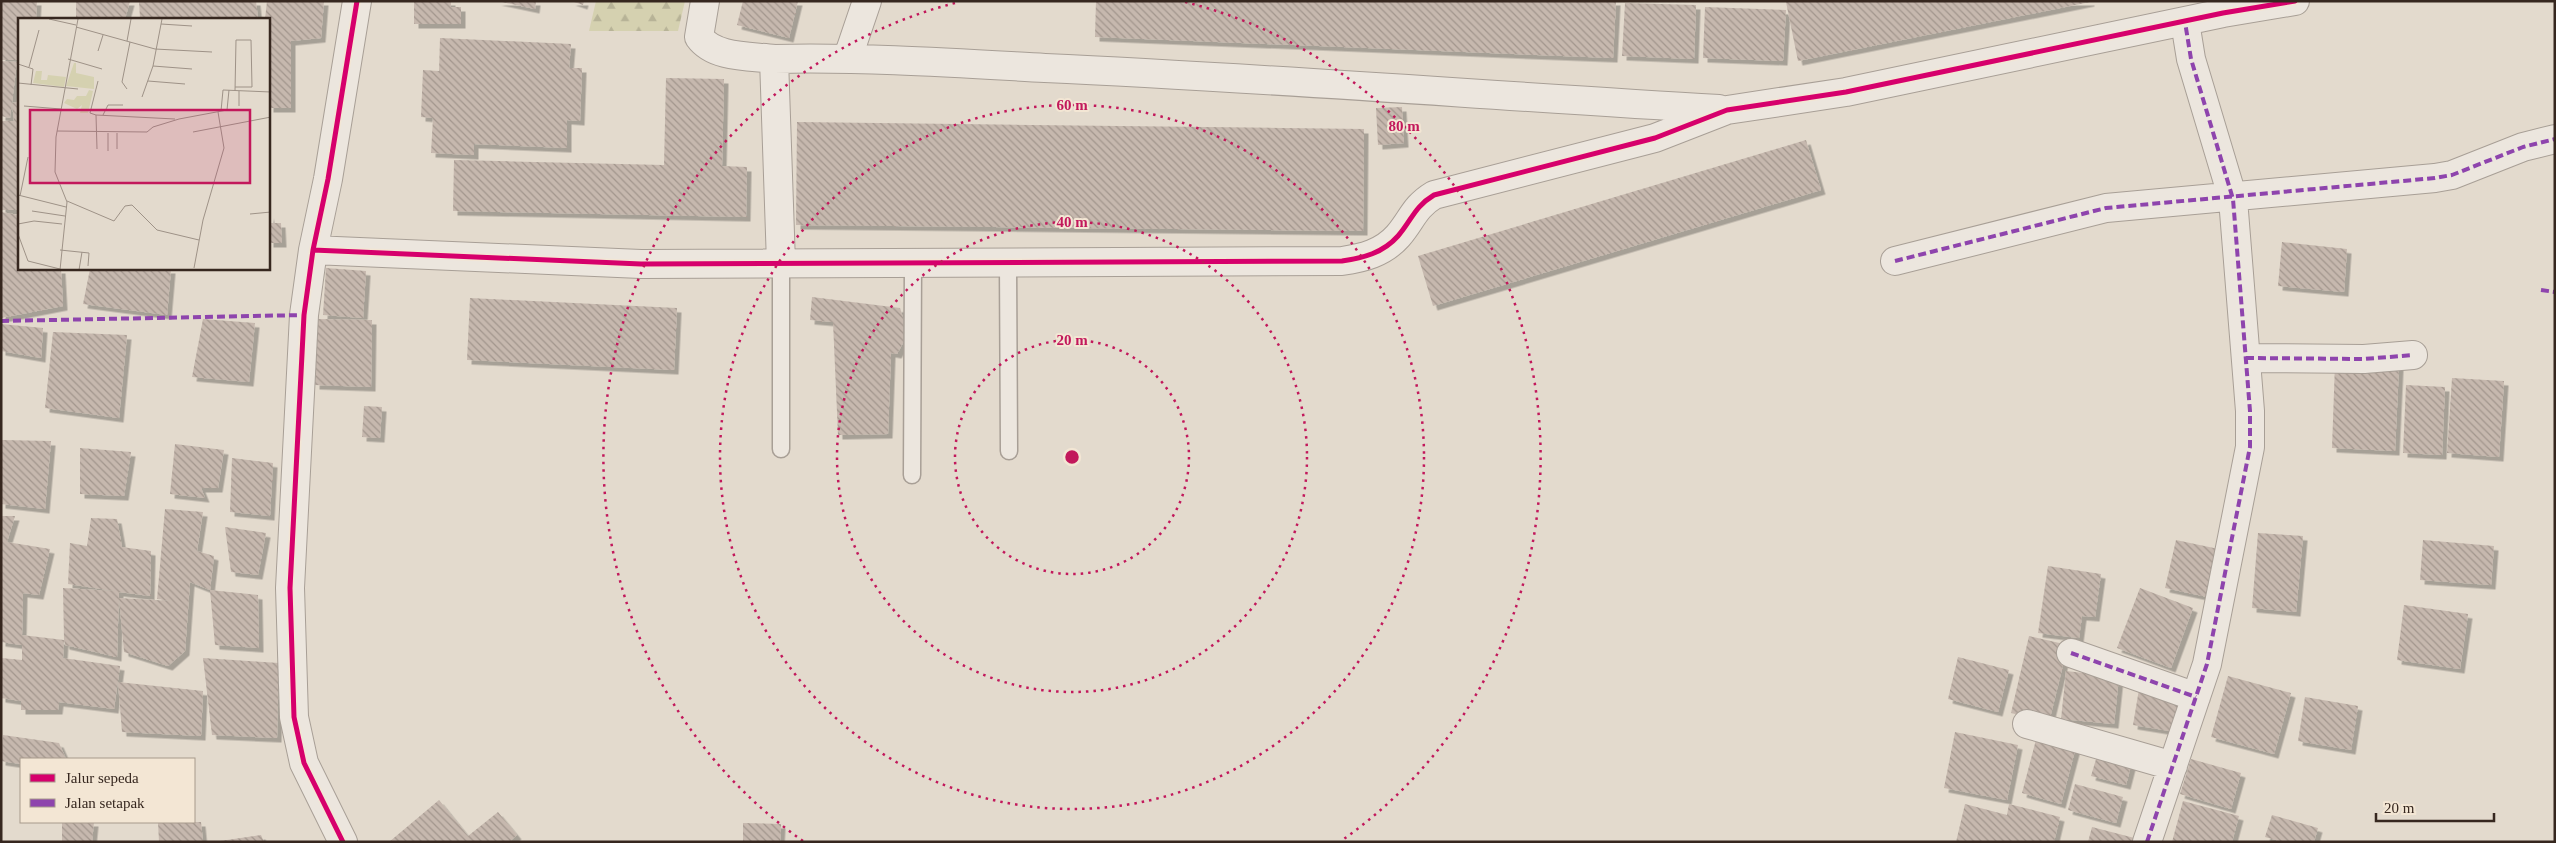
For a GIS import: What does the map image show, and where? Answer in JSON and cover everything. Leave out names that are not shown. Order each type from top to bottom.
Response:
[{"type":"street","points":[[343,842],[304,763],[294,717],[290,588],[304,315],[313,250],[328,179],[356,1]]},
{"type":"street","points":[[705,1],[699,37],[705,46],[714,51],[774,59],[848,57],[1188,74],[1489,96],[1727,110],[1855,90],[2185,22],[2223,7],[2295,1]]},
{"type":"street","points":[[848,57],[866,1]]},
{"type":"street","points":[[2147,842],[2213,642],[2250,447],[2250,411],[2233,199],[2191,59],[2185,22]]},
{"type":"street","points":[[774,59],[781,264]]},
{"type":"street","points":[[313,250],[641,264],[1342,262],[1366,258],[1383,249],[1398,236],[1414,210],[1434,195],[1655,138],[1727,110]]},
{"type":"street","points":[[1895,262],[2106,208],[2233,199],[2452,175],[2523,147],[2555,139]]},
{"type":"street","points":[[2246,358],[2370,359],[2413,355]]},
{"type":"street","points":[[2071,653],[2196,697]]},
{"type":"street","points":[[2027,724],[2173,766]]},
{"type":"lane","points":[[781,264],[781,449]]},
{"type":"lane","points":[[912,475],[913,264]]},
{"type":"lane","points":[[1008,264],[1009,451]]},
{"type":"green space","points":[[596,1],[685,1],[678,31],[589,31]]},
{"type":"building","points":[[1,1],[37,1],[36,18],[18,18],[18,60],[1,60]]},
{"type":"building","points":[[76,1],[130,1],[125,18],[76,18]]},
{"type":"building","points":[[139,1],[256,1],[258,18],[140,18]]},
{"type":"building","points":[[267,1],[324,1],[321,38],[291,41],[291,108],[270,108],[270,18],[265,18]]},
{"type":"building","points":[[414,1],[451,1],[451,7],[461,7],[461,24],[414,24]]},
{"type":"building","points":[[497,1],[536,1],[535,9]]},
{"type":"building","points":[[571,1],[584,1],[583,5]]},
{"type":"building","points":[[743,1],[798,1],[789,38],[737,25]]},
{"type":"building","points":[[1096,1],[1616,1],[1613,58],[1095,37]]},
{"type":"building","points":[[1786,2],[2090,2],[1798,61]]},
{"type":"building","points":[[1625,3],[1696,5],[1694,59],[1622,56]]},
{"type":"building","points":[[1705,7],[1786,10],[1783,61],[1703,58]]},
{"type":"building","points":[[440,38],[571,44],[569,68],[582,68],[580,121],[567,120],[567,148],[474,144],[474,155],[431,153],[433,118],[421,117],[423,70],[439,71]]},
{"type":"building","points":[[1,61],[17,62],[10,118],[1,116]]},
{"type":"building","points":[[666,78],[724,79],[722,166],[747,167],[746,217],[453,211],[454,160],[664,165]]},
{"type":"building","points":[[18,102],[18,210],[1,210],[1,121],[14,121],[12,103]]},
{"type":"building","points":[[1402,107],[1404,143],[1378,145],[1376,108]]},
{"type":"building","points":[[797,122],[1364,129],[1363,231],[796,225]]},
{"type":"building","points":[[1806,140],[1821,190],[1433,306],[1418,256]]},
{"type":"building","points":[[1,212],[18,215],[18,270],[61,270],[63,306],[1,318]]},
{"type":"building","points":[[270,218],[271,223],[281,223],[282,243],[270,243]]},
{"type":"building","points":[[2282,242],[2347,249],[2344,292],[2278,286]]},
{"type":"building","points":[[326,268],[366,271],[363,318],[323,315]]},
{"type":"building","points":[[90,270],[171,270],[167,315],[83,304]]},
{"type":"building","points":[[812,297],[900,308],[908,334],[897,354],[891,353],[888,434],[838,435],[833,322],[810,320]]},
{"type":"building","points":[[470,298],[677,308],[674,370],[467,360]]},
{"type":"building","points":[[203,319],[255,323],[249,382],[192,377]]},
{"type":"building","points":[[317,319],[372,320],[371,387],[315,385]]},
{"type":"building","points":[[1,324],[43,328],[41,358],[1,351]]},
{"type":"building","points":[[53,332],[127,335],[119,418],[45,408]]},
{"type":"building","points":[[2335,363],[2399,366],[2395,451],[2332,448]]},
{"type":"building","points":[[2452,378],[2504,381],[2499,457],[2447,453]]},
{"type":"building","points":[[2406,385],[2445,387],[2442,455],[2403,453]]},
{"type":"building","points":[[364,406],[382,407],[380,438],[362,437]]},
{"type":"building","points":[[1,440],[51,441],[45,509],[1,504]]},
{"type":"building","points":[[175,444],[224,450],[218,488],[201,488],[205,498],[170,494]]},
{"type":"building","points":[[80,448],[131,452],[124,496],[80,494]]},
{"type":"building","points":[[232,458],[273,463],[270,516],[230,512]]},
{"type":"building","points":[[165,509],[203,512],[197,551],[214,556],[210,590],[190,582],[185,651],[168,666],[124,652],[119,598],[173,601],[157,599]]},
{"type":"building","points":[[1,516],[15,516],[7,542],[50,549],[39,595],[23,593],[22,635],[64,640],[63,658],[120,666],[114,709],[59,702],[58,710],[21,710],[21,701],[1,698],[1,658],[22,660],[22,645],[1,642]]},
{"type":"building","points":[[91,518],[117,519],[122,547],[151,551],[150,596],[119,592],[117,657],[65,645],[63,588],[115,591],[68,584],[70,543],[87,546]]},
{"type":"building","points":[[225,527],[266,533],[258,575],[231,572]]},
{"type":"building","points":[[2258,533],[2303,536],[2296,612],[2252,608]]},
{"type":"building","points":[[2176,540],[2228,551],[2217,599],[2165,588]]},
{"type":"building","points":[[2423,540],[2494,546],[2491,585],[2420,580]]},
{"type":"building","points":[[2048,566],[2101,574],[2095,617],[2082,616],[2079,638],[2038,633]]},
{"type":"building","points":[[2140,588],[2193,608],[2171,668],[2117,648]]},
{"type":"building","points":[[210,590],[258,595],[259,648],[215,645]]},
{"type":"building","points":[[2404,605],[2468,614],[2460,669],[2397,660]]},
{"type":"building","points":[[2029,636],[2068,645],[2049,722],[2011,713]]},
{"type":"building","points":[[1958,657],[2009,670],[1998,712],[1948,699]]},
{"type":"building","points":[[203,658],[279,663],[277,738],[212,735]]},
{"type":"building","points":[[2066,671],[2119,677],[2114,724],[2061,719]]},
{"type":"building","points":[[2228,676],[2291,693],[2274,754],[2211,737]]},
{"type":"building","points":[[118,682],[203,691],[201,736],[122,732]]},
{"type":"building","points":[[2139,689],[2182,697],[2176,732],[2133,725]]},
{"type":"building","points":[[2305,697],[2358,706],[2351,750],[2298,741]]},
{"type":"building","points":[[1955,732],[2018,745],[2007,800],[1944,788]]},
{"type":"building","points":[[2038,732],[2077,743],[2061,804],[2022,793]]},
{"type":"building","points":[[3,735],[59,743],[66,758],[20,758],[20,764],[1,761]]},
{"type":"building","points":[[2099,749],[2133,758],[2126,785],[2091,776]]},
{"type":"building","points":[[2191,759],[2241,773],[2231,809],[2180,794]]},
{"type":"building","points":[[2075,784],[2123,797],[2116,823],[2068,810]]},
{"type":"building","points":[[439,800],[468,836],[498,812],[517,835],[509,842],[389,842]]},
{"type":"building","points":[[2183,801],[2239,816],[2232,842],[2172,842]]},
{"type":"building","points":[[1965,804],[2007,815],[2009,804],[2060,817],[2054,842],[1956,842]]},
{"type":"building","points":[[2272,815],[2318,828],[2314,842],[2276,842],[2276,840],[2265,837]]},
{"type":"building","points":[[201,822],[203,842],[159,842],[158,823]]},
{"type":"building","points":[[62,823],[94,823],[92,842],[62,842]]},
{"type":"building","points":[[743,823],[781,824],[780,842],[743,842]]},
{"type":"building","points":[[2092,827],[2146,841],[2146,842],[2088,842]]},
{"type":"building","points":[[261,835],[264,842],[220,842],[220,841]]},
{"type":"marked path","points":[[2147,842],[2207,664],[2250,447],[2250,411],[2233,199],[2191,59],[2185,22]]},
{"type":"marked path","points":[[1895,261],[2106,208],[2452,175],[2523,147],[2555,139]]},
{"type":"marked path","points":[[2541,290],[2555,292]]},
{"type":"marked path","points":[[1,321],[304,315]]},
{"type":"marked path","points":[[2246,358],[2364,359],[2413,355]]},
{"type":"marked path","points":[[2071,653],[2196,697]]},
{"type":"cycle path","points":[[343,842],[304,763],[294,717],[290,588],[304,315],[313,250],[328,179],[357,1]]},
{"type":"cycle path","points":[[313,250],[641,264],[1342,261],[1365,256],[1386,247],[1398,236],[1422,204],[1434,195],[1655,138],[1727,110],[1846,92],[2223,13],[2295,1]]}]
